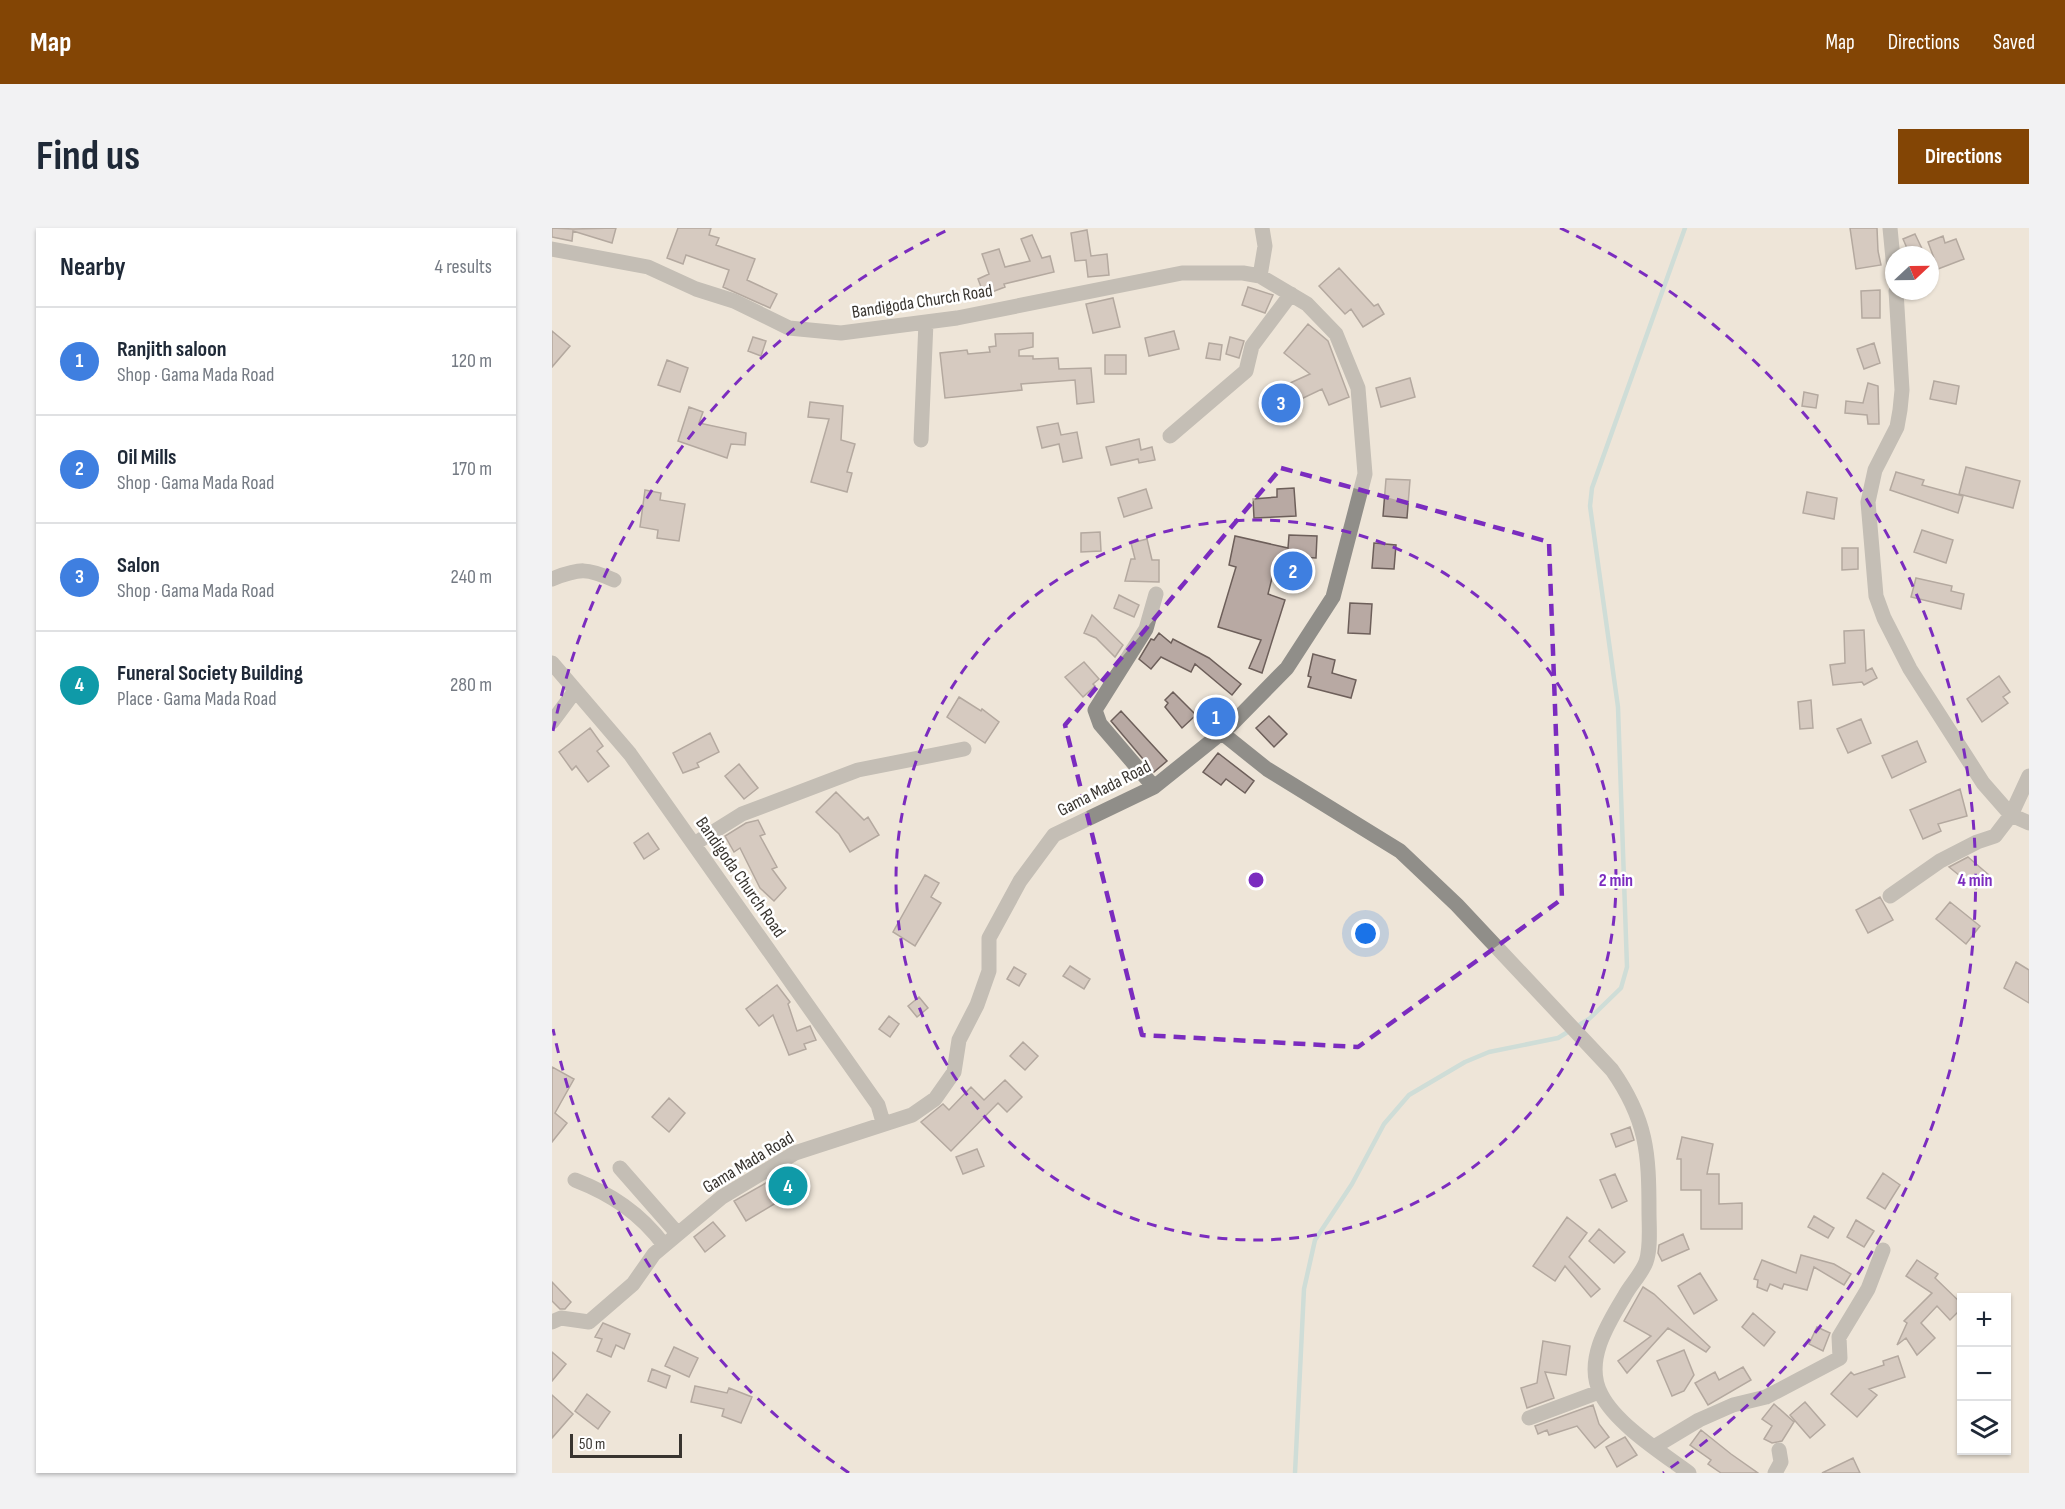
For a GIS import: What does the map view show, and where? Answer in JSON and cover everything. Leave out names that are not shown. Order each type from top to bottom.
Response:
[{"type":"street","points":[[1260,276],[1265,246],[1262,228]]},
{"type":"street","points":[[1890,228],[1892,246]]},
{"type":"street","name":"Bandigoda Church Road","points":[[552,249],[648,267],[696,289],[734,301],[789,328],[841,333],[926,322],[1182,273],[1243,273],[1260,276]]},
{"type":"street","name":"Gama Mada Road","points":[[552,1322],[561,1318],[589,1322],[633,1284],[654,1254],[677,1233],[722,1197],[795,1153],[883,1122],[912,1115],[935,1099],[954,1072],[958,1040],[977,1005],[989,971],[989,938],[1020,881],[1054,835],[1154,787],[1222,733],[1287,668],[1333,597],[1365,474],[1358,388],[1336,334],[1307,303],[1260,276]]},
{"type":"street","points":[[1170,436],[1246,371],[1252,346],[1291,294]]},
{"type":"street","points":[[1897,300],[1902,390],[1900,410],[1897,427],[1875,470],[1868,501],[1876,596],[1884,618],[1910,669],[1983,783],[2011,815],[2029,824]]},
{"type":"street","points":[[921,440],[926,322]]},
{"type":"street","points":[[552,579],[573,571],[591,569],[614,580]]},
{"type":"street","points":[[1154,787],[1100,724],[1095,710],[1146,629],[1156,594]]},
{"type":"street","name":"Bandigoda Church Road","points":[[552,663],[630,754],[878,1105],[883,1122]]},
{"type":"street","points":[[552,722],[575,691]]},
{"type":"street","points":[[1222,733],[1267,769],[1400,851],[1465,913],[1612,1070],[1630,1096],[1642,1127],[1648,1160],[1649,1233],[1646,1262],[1624,1297],[1595,1352],[1599,1392],[1623,1421],[1689,1473]]},
{"type":"street","points":[[694,844],[742,814],[858,770],[964,748]]},
{"type":"street","points":[[1890,896],[1940,861],[1995,836],[2011,815],[2029,776]]},
{"type":"street","points":[[620,1168],[677,1233]]},
{"type":"street","points":[[575,1180],[609,1196],[640,1217],[664,1245]]},
{"type":"street","points":[[1654,1447],[1699,1420],[1733,1405],[1766,1397],[1840,1358],[1839,1337],[1868,1289],[1883,1250]]},
{"type":"street","points":[[1529,1418],[1599,1392]]},
{"type":"street","points":[[1775,1473],[1781,1462],[1779,1450]]},
{"type":"highlighted area","points":[[1281,468],[1549,542],[1562,899],[1358,1047],[1142,1035],[1065,725]]},
{"type":"building","points":[[552,228],[616,228],[612,243],[573,231],[572,241],[552,237]]},
{"type":"building","points":[[678,228],[711,228],[709,235],[719,238],[716,245],[755,259],[747,280],[777,294],[770,308],[723,287],[729,270],[686,255],[683,264],[667,258]]},
{"type":"building","points":[[1850,228],[1877,228],[1881,265],[1856,269]]},
{"type":"building","points":[[1087,230],[1091,256],[1107,254],[1109,275],[1088,277],[1086,260],[1075,261],[1071,233]]},
{"type":"building","points":[[1915,234],[1921,246],[1906,246],[1903,239]]},
{"type":"building","points":[[1032,235],[1042,258],[1050,256],[1054,272],[1004,284],[1005,287],[984,295],[978,279],[989,274],[982,254],[999,249],[1005,267],[1030,261],[1021,239]]},
{"type":"building","points":[[1943,236],[1945,243],[1956,239],[1964,259],[1939,269],[1939,246],[1929,246],[1928,242]]},
{"type":"building","points":[[1339,268],[1374,306],[1378,304],[1384,314],[1363,327],[1351,309],[1345,314],[1319,286]]},
{"type":"building","points":[[1248,287],[1273,295],[1265,313],[1242,305]]},
{"type":"building","points":[[1880,290],[1880,318],[1862,318],[1861,291]]},
{"type":"building","points":[[1113,298],[1120,327],[1093,333],[1086,304]]},
{"type":"building","points":[[1308,324],[1328,341],[1349,397],[1329,405],[1322,389],[1274,412],[1266,394],[1310,374],[1284,353]]},
{"type":"building","points":[[552,331],[570,346],[552,367]]},
{"type":"building","points":[[1174,331],[1179,349],[1149,356],[1145,338]]},
{"type":"building","points":[[1033,333],[1033,347],[1019,350],[1019,356],[1033,356],[1033,359],[1058,358],[1059,369],[1091,368],[1094,402],[1077,404],[1075,380],[1021,384],[1022,390],[945,398],[940,353],[967,350],[968,354],[990,352],[989,347],[996,346],[995,334]]},
{"type":"building","points":[[753,337],[766,341],[761,356],[748,351]]},
{"type":"building","points":[[1230,337],[1244,341],[1239,358],[1226,354]]},
{"type":"building","points":[[1209,343],[1222,345],[1220,360],[1206,358]]},
{"type":"building","points":[[1874,343],[1880,363],[1864,369],[1857,349]]},
{"type":"building","points":[[1105,355],[1126,355],[1126,374],[1105,374]]},
{"type":"building","points":[[667,360],[688,368],[680,392],[658,385]]},
{"type":"building","points":[[1410,378],[1415,397],[1381,407],[1376,388]]},
{"type":"building","points":[[1934,381],[1959,386],[1956,404],[1930,399]]},
{"type":"building","points":[[1868,383],[1878,386],[1879,424],[1868,424],[1867,415],[1845,413],[1846,401],[1863,403]]},
{"type":"building","points":[[1804,392],[1818,395],[1816,408],[1802,406]]},
{"type":"building","points":[[810,402],[843,406],[841,440],[855,444],[847,472],[852,473],[847,492],[811,482],[829,419],[808,417]]},
{"type":"building","points":[[689,407],[703,412],[699,423],[746,433],[745,445],[731,444],[727,458],[678,441]]},
{"type":"building","points":[[1058,423],[1061,435],[1077,432],[1082,458],[1063,462],[1059,444],[1042,448],[1037,427]]},
{"type":"building","points":[[1139,439],[1141,450],[1152,447],[1155,460],[1139,463],[1138,459],[1111,465],[1106,447]]},
{"type":"building","points":[[1966,467],[2020,481],[2013,508],[1959,494]]},
{"type":"building","points":[[1896,472],[1924,480],[1922,485],[1963,496],[1958,513],[1890,490]]},
{"type":"building","points":[[1386,479],[1410,480],[1407,518],[1383,516]]},
{"type":"building","points":[[1294,488],[1296,516],[1254,518],[1253,499],[1277,497],[1277,489]]},
{"type":"building","points":[[1146,489],[1152,508],[1124,517],[1118,498]]},
{"type":"building","points":[[645,490],[661,493],[660,500],[685,504],[679,541],[657,538],[658,530],[640,527]]},
{"type":"building","points":[[1807,492],[1837,498],[1834,519],[1803,513]]},
{"type":"building","points":[[1922,530],[1953,540],[1946,563],[1914,552]]},
{"type":"building","points":[[1100,532],[1101,551],[1081,552],[1081,533]]},
{"type":"building","points":[[1289,535],[1317,536],[1316,558],[1300,557],[1298,576],[1273,574],[1268,594],[1285,600],[1262,673],[1249,668],[1261,640],[1218,627],[1236,567],[1229,565],[1235,536],[1288,548]]},
{"type":"building","points":[[1147,539],[1152,560],[1159,560],[1159,582],[1125,581],[1131,559],[1135,559],[1131,543]]},
{"type":"building","points":[[1374,543],[1396,545],[1394,569],[1372,568]]},
{"type":"building","points":[[1842,548],[1858,548],[1858,569],[1842,570]]},
{"type":"building","points":[[1916,578],[1952,586],[1951,591],[1964,594],[1961,609],[1911,597]]},
{"type":"building","points":[[1119,595],[1139,605],[1134,617],[1114,608]]},
{"type":"building","points":[[1350,603],[1372,604],[1370,634],[1348,633]]},
{"type":"building","points":[[1092,615],[1123,645],[1115,657],[1096,638],[1084,633]]},
{"type":"building","points":[[1864,630],[1866,671],[1872,668],[1877,678],[1864,685],[1862,682],[1833,685],[1830,665],[1845,663],[1844,631]]},
{"type":"building","points":[[1159,633],[1171,643],[1173,639],[1209,658],[1241,684],[1232,695],[1195,664],[1191,672],[1161,657],[1151,669],[1139,659],[1151,639],[1154,640]]},
{"type":"building","points":[[1313,654],[1335,660],[1332,673],[1356,680],[1351,698],[1308,687]]},
{"type":"building","points":[[1084,662],[1099,679],[1083,697],[1065,677]]},
{"type":"building","points":[[1999,676],[2010,692],[2003,697],[2008,703],[1982,722],[1967,699]]},
{"type":"building","points":[[1173,692],[1196,715],[1182,728],[1165,707],[1168,703],[1165,700]]},
{"type":"building","points":[[959,697],[981,711],[982,709],[999,722],[985,743],[947,717]]},
{"type":"building","points":[[1811,700],[1813,728],[1800,729],[1798,702]]},
{"type":"building","points":[[1220,704],[1227,715],[1212,728],[1203,716]]},
{"type":"building","points":[[1121,711],[1167,761],[1154,772],[1111,721]]},
{"type":"building","points":[[1269,716],[1287,734],[1274,747],[1256,728]]},
{"type":"building","points":[[1861,719],[1871,743],[1848,753],[1837,729]]},
{"type":"building","points":[[590,728],[603,746],[597,751],[609,766],[588,782],[576,766],[572,770],[559,752]]},
{"type":"building","points":[[710,733],[719,752],[697,763],[699,767],[683,773],[673,753]]},
{"type":"building","points":[[1917,741],[1926,762],[1892,778],[1882,756]]},
{"type":"building","points":[[1218,753],[1254,781],[1245,793],[1226,779],[1221,785],[1203,772]]},
{"type":"building","points":[[739,764],[758,788],[744,799],[725,776]]},
{"type":"building","points":[[1960,789],[1967,816],[1938,824],[1941,831],[1923,839],[1910,810]]},
{"type":"building","points":[[836,792],[864,820],[868,817],[879,835],[850,852],[839,834],[816,812]]},
{"type":"building","points":[[758,820],[765,834],[760,836],[777,867],[772,869],[786,888],[774,901],[760,888],[740,848],[734,852],[725,836],[746,823]]},
{"type":"building","points":[[648,833],[659,849],[644,859],[634,843]]},
{"type":"building","points":[[1968,857],[1989,875],[1976,889],[1949,867]]},
{"type":"building","points":[[925,875],[939,883],[931,897],[941,903],[915,946],[893,932]]},
{"type":"building","points":[[1880,897],[1893,920],[1868,933],[1856,910]]},
{"type":"building","points":[[1950,902],[1980,926],[1966,944],[1936,919]]},
{"type":"building","points":[[2016,962],[2029,970],[2029,1003],[2004,988]]},
{"type":"building","points":[[1070,966],[1090,979],[1084,989],[1063,976]]},
{"type":"building","points":[[1014,967],[1026,974],[1019,986],[1007,979]]},
{"type":"building","points":[[777,985],[790,1002],[788,1004],[797,1031],[810,1026],[816,1040],[804,1044],[806,1049],[789,1055],[773,1015],[759,1026],[746,1009]]},
{"type":"building","points":[[919,997],[928,1008],[917,1017],[908,1006]]},
{"type":"building","points":[[889,1016],[899,1024],[890,1037],[879,1029]]},
{"type":"building","points":[[1023,1042],[1038,1056],[1025,1070],[1010,1056]]},
{"type":"building","points":[[552,1067],[574,1079],[555,1113],[567,1123],[552,1142]]},
{"type":"building","points":[[1005,1080],[1022,1097],[1007,1112],[998,1103],[951,1151],[921,1122],[943,1104],[949,1110],[971,1087],[984,1100]]},
{"type":"building","points":[[669,1098],[685,1113],[669,1132],[652,1117]]},
{"type":"building","points":[[1630,1127],[1634,1140],[1616,1147],[1611,1134]]},
{"type":"building","points":[[1682,1137],[1713,1144],[1707,1174],[1719,1174],[1719,1204],[1742,1203],[1742,1229],[1701,1229],[1701,1190],[1681,1190],[1681,1159],[1677,1159]]},
{"type":"building","points":[[977,1149],[984,1166],[963,1174],[956,1157]]},
{"type":"building","points":[[789,1170],[801,1194],[786,1202],[784,1198],[746,1221],[734,1201]]},
{"type":"building","points":[[1883,1173],[1900,1185],[1885,1209],[1867,1198]]},
{"type":"building","points":[[1615,1174],[1627,1201],[1612,1208],[1600,1180]]},
{"type":"building","points":[[1814,1216],[1834,1228],[1828,1238],[1808,1227]]},
{"type":"building","points":[[1567,1217],[1587,1233],[1569,1257],[1600,1289],[1591,1297],[1565,1266],[1555,1281],[1533,1266]]},
{"type":"building","points":[[1856,1220],[1874,1231],[1864,1247],[1847,1237]]},
{"type":"building","points":[[713,1222],[725,1236],[705,1252],[694,1237]]},
{"type":"building","points":[[1599,1229],[1625,1252],[1614,1263],[1589,1241]]},
{"type":"building","points":[[1683,1234],[1689,1249],[1662,1261],[1658,1253],[1659,1245]]},
{"type":"building","points":[[1801,1255],[1834,1264],[1851,1274],[1844,1285],[1814,1267],[1807,1290],[1784,1284],[1782,1289],[1770,1284],[1767,1291],[1757,1287],[1758,1280],[1754,1279],[1762,1260],[1796,1273]]},
{"type":"building","points":[[1917,1260],[1938,1274],[1935,1278],[1957,1299],[1957,1313],[1950,1320],[1937,1306],[1921,1323],[1935,1338],[1917,1355],[1906,1338],[1897,1345],[1907,1323],[1904,1321],[1932,1293],[1906,1276]]},
{"type":"building","points":[[1700,1273],[1717,1300],[1694,1314],[1678,1286]]},
{"type":"building","points":[[552,1282],[571,1302],[565,1309],[560,1309],[552,1301]]},
{"type":"building","points":[[1643,1287],[1654,1294],[1710,1347],[1706,1352],[1668,1328],[1627,1373],[1618,1361],[1651,1336],[1624,1321]]},
{"type":"building","points":[[1753,1313],[1775,1332],[1764,1346],[1742,1327]]},
{"type":"building","points":[[603,1323],[630,1334],[624,1349],[616,1345],[611,1357],[597,1351],[602,1339],[595,1337]]},
{"type":"building","points":[[1817,1327],[1830,1333],[1823,1351],[1809,1344]]},
{"type":"building","points":[[1543,1341],[1570,1346],[1566,1375],[1545,1372],[1554,1398],[1527,1408],[1521,1388],[1537,1383]]},
{"type":"building","points":[[674,1347],[698,1358],[689,1377],[665,1366]]},
{"type":"building","points":[[1684,1350],[1694,1375],[1684,1391],[1672,1396],[1657,1361]]},
{"type":"building","points":[[552,1352],[566,1364],[552,1381]]},
{"type":"building","points":[[1898,1356],[1905,1377],[1869,1389],[1877,1395],[1857,1417],[1831,1394],[1851,1372],[1854,1375],[1884,1365],[1883,1361]]},
{"type":"building","points":[[1743,1367],[1751,1380],[1708,1405],[1695,1383],[1715,1372],[1719,1380]]},
{"type":"building","points":[[652,1369],[670,1376],[666,1388],[648,1381]]},
{"type":"building","points":[[695,1386],[727,1393],[729,1388],[752,1397],[741,1423],[722,1416],[724,1409],[691,1402]]},
{"type":"building","points":[[587,1394],[610,1412],[598,1429],[575,1411]]},
{"type":"building","points":[[552,1395],[573,1414],[552,1438]]},
{"type":"building","points":[[1805,1402],[1825,1425],[1810,1438],[1790,1415]]},
{"type":"building","points":[[1774,1404],[1794,1422],[1782,1441],[1772,1443],[1764,1439],[1772,1426],[1762,1419]]},
{"type":"building","points":[[1593,1405],[1599,1424],[1609,1437],[1595,1448],[1577,1426],[1549,1435],[1547,1430],[1538,1434],[1535,1426]]},
{"type":"building","points":[[1701,1430],[1758,1473],[1721,1473],[1708,1464],[1711,1460],[1690,1445]]},
{"type":"building","points":[[1625,1437],[1637,1455],[1617,1467],[1606,1447]]},
{"type":"building","points":[[1853,1458],[1860,1473],[1822,1473]]},
{"type":"waterway","points":[[1295,1473],[1304,1289],[1315,1240],[1352,1184],[1384,1124],[1409,1095],[1465,1062],[1489,1052],[1558,1038],[1589,1019],[1621,988],[1627,967],[1618,707],[1590,506],[1592,488],[1685,228]]},
{"type":"place","name":"Salon","points":[[1281,403]]},
{"type":"place","name":"Oil Mills","points":[[1293,571]]},
{"type":"place","name":"Ranjith saloon","points":[[1216,717]]},
{"type":"place","name":"Funeral Society Building","points":[[788,1186]]}]
